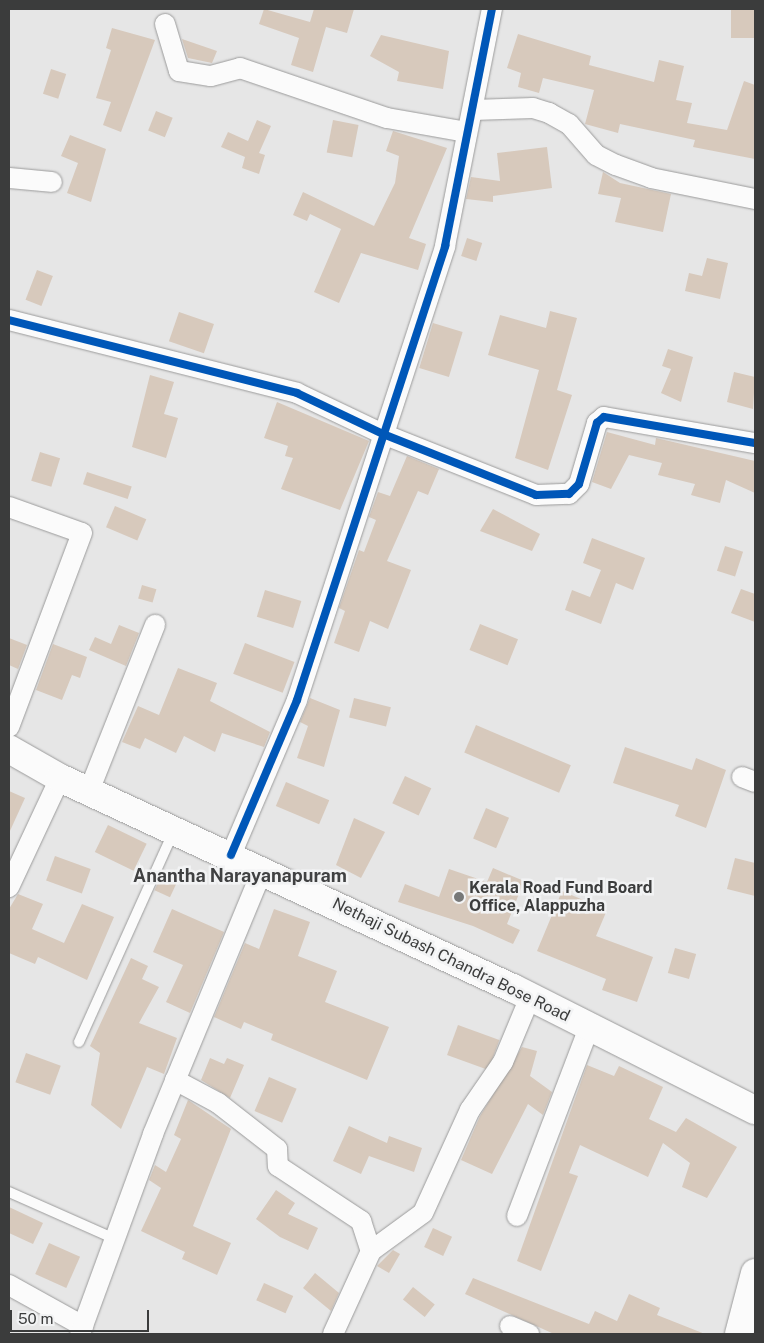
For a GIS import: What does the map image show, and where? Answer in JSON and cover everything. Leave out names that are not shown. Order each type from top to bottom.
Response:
[{"type":"main road","name":"Nethaji Subash Chandra Bose Road","points":[[9,749],[60,778],[231,855],[530,997],[755,1110]]},
{"type":"main road","points":[[739,1334],[755,1273]]},
{"type":"street","points":[[231,855],[288,726],[445,246],[466,132],[473,110],[492,9]]},
{"type":"street","points":[[165,24],[179,71],[212,76],[240,68],[387,118],[466,132]]},
{"type":"street","points":[[473,110],[533,108],[549,113],[569,124],[596,154],[616,165],[651,178],[755,199]]},
{"type":"street","points":[[9,178],[52,182]]},
{"type":"street","points":[[9,320],[297,393],[383,434],[536,495],[551,497],[569,494],[579,484],[597,423],[604,417],[755,443]]},
{"type":"street","points":[[9,507],[82,533],[9,727]]},
{"type":"street","points":[[89,792],[155,625]]},
{"type":"street","points":[[9,886],[60,778]]},
{"type":"street","points":[[9,1285],[81,1330],[175,1080],[263,870]]},
{"type":"street","points":[[333,1334],[372,1251],[423,1213],[470,1110],[503,1062],[530,997]]},
{"type":"street","points":[[516,1216],[589,1027]]},
{"type":"street","points":[[175,1080],[218,1103],[277,1149],[278,1166],[361,1222],[372,1251]]},
{"type":"street","points":[[510,1326],[529,1334]]},
{"type":"lane","points":[[80,1042],[175,830]]},
{"type":"lane","points":[[9,1192],[115,1239]]},
{"type":"building","points":[[264,9],[310,22],[314,9],[354,9],[347,33],[326,27],[313,72],[291,65],[299,38],[259,24]]},
{"type":"building","points":[[731,9],[755,9],[755,38],[731,38]]},
{"type":"building","points":[[112,28],[155,40],[121,132],[103,125],[111,102],[96,98],[111,50],[106,48]]},
{"type":"building","points":[[518,34],[591,56],[589,65],[654,82],[659,60],[684,66],[676,100],[692,103],[687,123],[727,130],[744,81],[755,85],[755,159],[693,147],[695,140],[620,124],[618,133],[585,124],[594,90],[543,78],[539,93],[518,87],[521,73],[507,68]]},
{"type":"building","points":[[381,35],[449,51],[443,89],[397,81],[399,72],[370,56]]},
{"type":"building","points":[[182,39],[217,51],[212,63],[188,58]]},
{"type":"building","points":[[51,69],[66,74],[58,99],[43,94]]},
{"type":"building","points":[[156,111],[173,118],[165,137],[148,130]]},
{"type":"building","points":[[257,120],[271,126],[259,153],[265,155],[259,174],[242,168],[245,157],[221,147],[228,132],[248,141]]},
{"type":"building","points":[[333,120],[359,125],[352,157],[327,152]]},
{"type":"building","points":[[393,131],[447,148],[409,238],[426,244],[418,270],[361,253],[339,303],[314,292],[341,229],[310,214],[307,221],[293,215],[303,192],[374,226],[395,183],[399,156],[386,151]]},
{"type":"building","points":[[70,135],[106,149],[91,202],[67,193],[78,163],[61,156]]},
{"type":"building","points":[[547,147],[552,188],[493,196],[493,202],[466,199],[471,177],[500,181],[497,153]]},
{"type":"building","points":[[603,172],[620,183],[671,194],[663,232],[615,222],[621,198],[598,194]]},
{"type":"building","points":[[467,238],[482,243],[476,261],[461,256]]},
{"type":"building","points":[[707,258],[728,263],[720,299],[685,291],[689,273],[702,276]]},
{"type":"building","points":[[37,270],[53,276],[41,306],[26,300]]},
{"type":"building","points":[[550,311],[577,318],[557,390],[572,395],[548,470],[515,458],[539,370],[488,355],[500,315],[546,328]]},
{"type":"building","points":[[179,312],[214,324],[204,353],[169,341]]},
{"type":"building","points":[[433,323],[463,332],[449,377],[419,368]]},
{"type":"building","points":[[668,349],[693,357],[681,402],[661,393],[671,369],[662,366]]},
{"type":"building","points":[[734,372],[755,377],[753,409],[727,402]]},
{"type":"building","points":[[150,375],[174,382],[164,414],[178,418],[166,458],[132,447]]},
{"type":"building","points":[[277,402],[369,441],[340,510],[281,489],[293,458],[285,456],[288,446],[264,438]]},
{"type":"building","points":[[607,432],[655,445],[656,438],[755,461],[755,493],[726,480],[720,503],[691,495],[695,484],[658,475],[662,463],[629,455],[611,489],[592,482]]},
{"type":"building","points":[[40,452],[60,458],[51,487],[31,481]]},
{"type":"building","points":[[407,456],[439,469],[428,495],[418,491],[387,561],[411,570],[388,629],[370,621],[359,652],[334,643],[345,611],[339,608],[359,550],[364,552],[376,520],[369,517],[378,492],[390,496]]},
{"type":"building","points":[[87,472],[132,487],[128,499],[83,484]]},
{"type":"building","points":[[115,506],[146,519],[137,540],[106,527]]},
{"type":"building","points":[[493,509],[540,534],[532,551],[480,531]]},
{"type":"building","points":[[592,538],[645,558],[633,590],[616,583],[601,624],[565,610],[572,590],[590,597],[601,570],[583,563]]},
{"type":"building","points":[[725,546],[743,552],[735,577],[717,571]]},
{"type":"building","points":[[142,585],[156,589],[153,603],[138,598]]},
{"type":"building","points":[[741,589],[755,594],[755,622],[731,613]]},
{"type":"building","points":[[265,590],[301,601],[293,628],[257,617]]},
{"type":"building","points":[[480,624],[518,639],[508,665],[470,650]]},
{"type":"building","points":[[119,625],[139,633],[126,666],[89,650],[95,637],[111,644]]},
{"type":"building","points":[[9,638],[27,645],[18,669],[9,665]]},
{"type":"building","points":[[245,643],[294,662],[283,693],[233,674]]},
{"type":"building","points":[[53,644],[87,657],[80,678],[72,675],[62,700],[36,690]]},
{"type":"building","points":[[178,668],[217,683],[210,701],[270,732],[264,747],[222,733],[215,752],[184,736],[176,753],[145,738],[140,749],[122,742],[138,706],[159,715]]},
{"type":"building","points":[[310,698],[340,710],[324,767],[297,758],[308,726],[300,722]]},
{"type":"building","points":[[354,698],[391,707],[386,727],[349,717]]},
{"type":"building","points":[[476,725],[571,765],[559,793],[464,753]]},
{"type":"building","points":[[625,747],[692,770],[696,758],[726,770],[706,828],[675,816],[679,805],[613,783]]},
{"type":"building","points":[[405,776],[431,788],[419,815],[392,803]]},
{"type":"building","points":[[286,782],[329,800],[319,824],[276,806]]},
{"type":"building","points":[[9,791],[25,798],[9,833]]},
{"type":"building","points":[[486,808],[509,818],[496,848],[473,838]]},
{"type":"building","points":[[354,818],[385,832],[361,878],[336,865]]},
{"type":"building","points":[[108,825],[147,844],[133,871],[95,852]]},
{"type":"building","points":[[55,856],[91,869],[82,893],[46,880]]},
{"type":"building","points":[[735,858],[755,863],[755,896],[727,889]]},
{"type":"building","points":[[493,868],[524,881],[507,924],[520,930],[513,944],[473,926],[398,902],[405,884],[439,897],[449,869],[487,882]]},
{"type":"building","points":[[163,872],[178,879],[170,897],[155,890]]},
{"type":"building","points":[[562,891],[607,910],[596,936],[653,957],[637,1002],[602,990],[606,979],[537,951]]},
{"type":"building","points":[[18,894],[43,904],[32,929],[64,943],[82,904],[114,917],[87,980],[38,957],[35,964],[9,953],[9,909]]},
{"type":"building","points":[[172,909],[224,932],[190,1013],[166,1002],[183,965],[153,952]]},
{"type":"building","points":[[274,909],[310,922],[298,956],[337,971],[325,1002],[389,1027],[367,1080],[271,1040],[273,1034],[244,1022],[241,1029],[214,1017],[245,943],[259,949]]},
{"type":"building","points":[[675,948],[696,954],[689,979],[668,973]]},
{"type":"building","points":[[131,958],[148,966],[142,979],[159,987],[139,1023],[177,1038],[164,1074],[147,1067],[121,1129],[91,1105],[100,1053],[90,1046]]},
{"type":"building","points":[[458,1025],[499,1040],[488,1070],[447,1055]]},
{"type":"building","points":[[522,1047],[537,1051],[530,1076],[552,1092],[543,1115],[528,1104],[492,1174],[461,1160],[480,1116]]},
{"type":"building","points":[[26,1053],[61,1066],[50,1095],[15,1082]]},
{"type":"building","points":[[210,1058],[224,1064],[227,1058],[244,1065],[230,1098],[201,1080]]},
{"type":"building","points":[[587,1065],[614,1076],[619,1066],[663,1087],[649,1119],[676,1132],[686,1118],[737,1147],[707,1198],[682,1187],[690,1163],[663,1143],[648,1177],[580,1145],[569,1173],[578,1176],[541,1271],[517,1261]]},
{"type":"building","points":[[269,1077],[297,1089],[282,1123],[255,1111]]},
{"type":"building","points":[[188,1100],[231,1129],[193,1226],[231,1243],[217,1275],[182,1259],[185,1252],[141,1231],[161,1188],[149,1180],[155,1165],[166,1172],[181,1139],[174,1135]]},
{"type":"building","points":[[349,1126],[387,1143],[389,1136],[422,1148],[414,1172],[369,1156],[361,1174],[333,1161]]},
{"type":"building","points":[[276,1190],[295,1203],[288,1214],[318,1228],[308,1250],[280,1237],[256,1219]]},
{"type":"building","points":[[9,1207],[43,1223],[33,1244],[9,1233]]},
{"type":"building","points":[[433,1228],[452,1237],[443,1256],[424,1247]]},
{"type":"building","points":[[49,1243],[80,1257],[66,1288],[35,1274]]},
{"type":"building","points":[[393,1250],[400,1254],[389,1273],[377,1266]]},
{"type":"building","points":[[315,1273],[339,1293],[331,1311],[303,1288]]},
{"type":"building","points":[[473,1278],[589,1324],[595,1311],[617,1321],[629,1294],[660,1308],[657,1315],[705,1334],[554,1334],[465,1294]]},
{"type":"building","points":[[264,1283],[293,1296],[286,1313],[256,1300]]},
{"type":"building","points":[[413,1287],[435,1305],[425,1317],[403,1299]]},
{"type":"cycle path","points":[[231,855],[297,700],[445,246],[492,9]]},
{"type":"cycle path","points":[[9,320],[297,393],[383,434],[536,495],[569,494],[579,484],[597,423],[604,417],[755,443]]},
{"type":"place","name":"Kerala Road Fund Board Office, Alappuzha","points":[[459,897]]},
{"type":"district","name":"Anantha Narayanapuram","points":[[240,876]]}]
